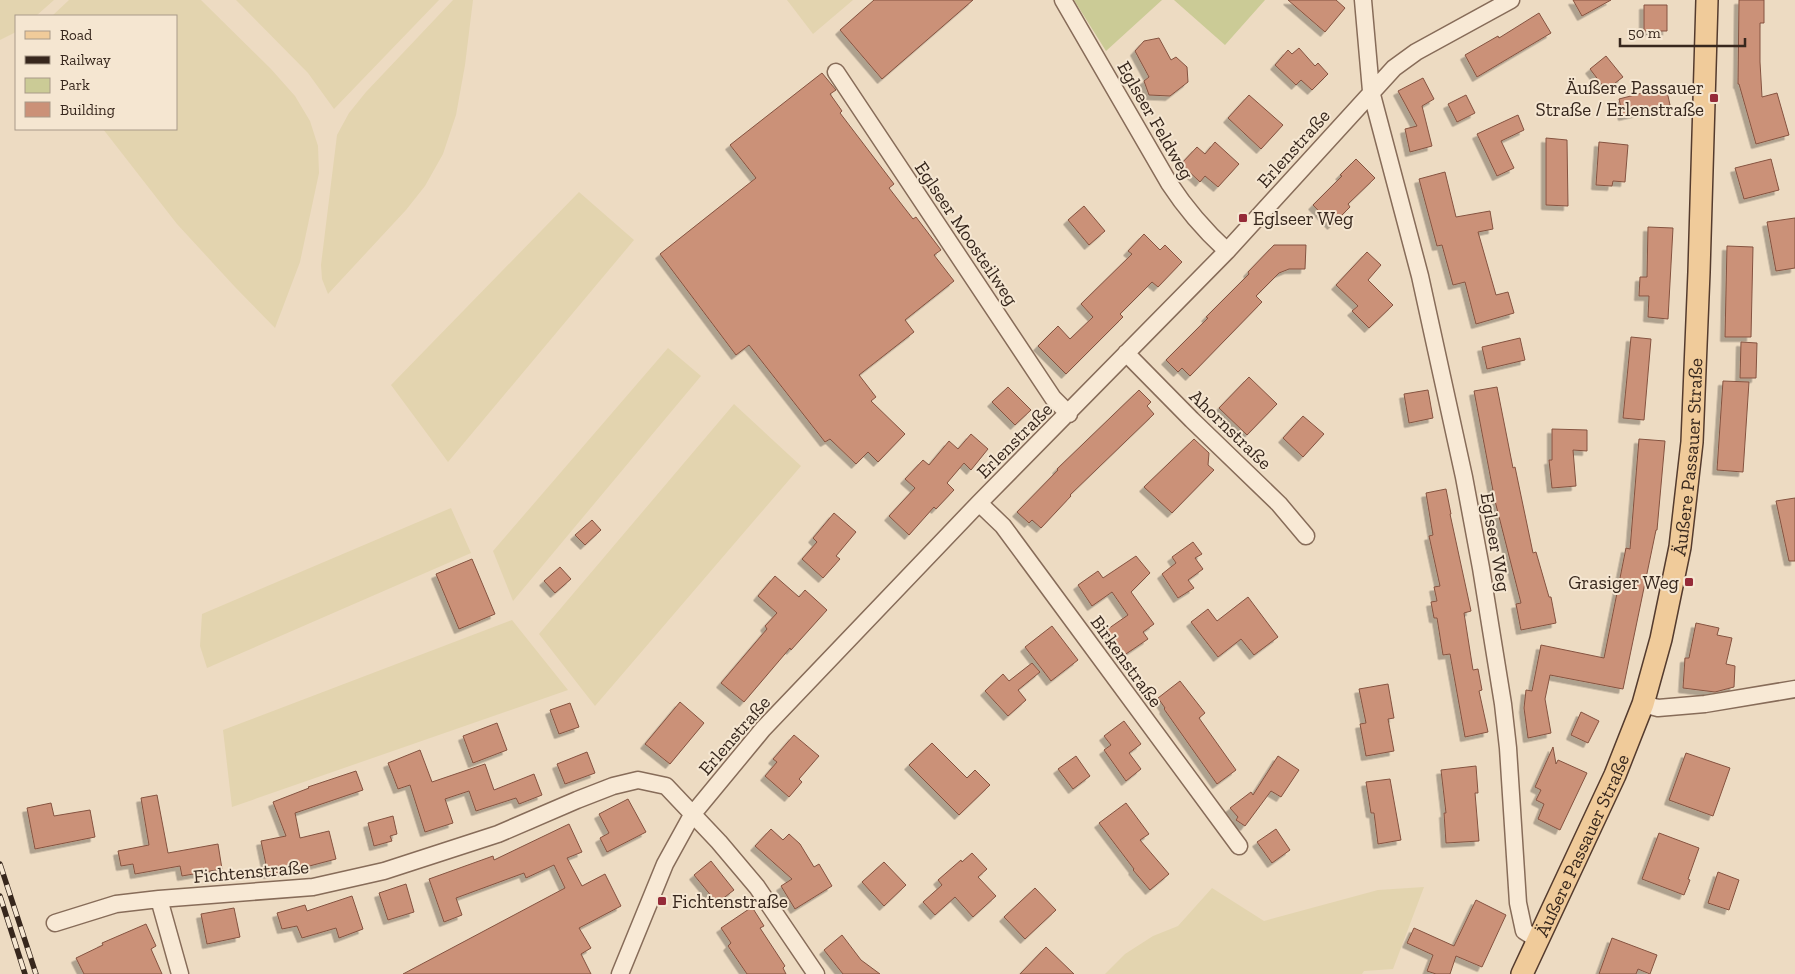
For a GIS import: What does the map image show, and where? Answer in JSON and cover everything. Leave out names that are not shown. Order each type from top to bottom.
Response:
[{"type":"main road","name":"Äußere Passauer Straße","points":[[1522,974],[1615,775],[1644,704],[1661,639],[1680,546],[1692,442],[1707,0]]},
{"type":"street","name":"Eglseer Feldweg","points":[[1063,0],[1168,184],[1203,229],[1227,250]]},
{"type":"street","name":"Eglseer Weg","points":[[1363,0],[1371,91],[1420,276],[1481,568],[1503,704],[1508,748],[1518,903],[1524,931],[1538,940]]},
{"type":"street","name":"Erlenstraße","points":[[620,974],[665,864],[692,815],[763,729],[1227,250],[1394,68],[1416,52],[1511,0]]},
{"type":"street","name":"Eglseer Moosteilweg","points":[[836,72],[1053,398],[1069,414]]},
{"type":"street","name":"Ahornstraße","points":[[1126,353],[1279,504],[1306,536]]},
{"type":"street","name":"Birkenstraße","points":[[979,504],[1003,526],[1239,846]]},
{"type":"street","points":[[1644,704],[1658,708],[1705,704],[1795,689]]},
{"type":"street","name":"Fichtenstraße","points":[[55,923],[116,904],[313,887],[384,871],[498,834],[613,786],[638,780],[666,786],[719,842],[757,887],[816,974]]},
{"type":"street","points":[[158,899],[180,974]]},
{"type":"shaded area","points":[[0,0],[54,0],[37,15],[15,15],[15,32],[0,40]]},
{"type":"shaded area","points":[[69,0],[201,0],[271,69],[295,96],[310,121],[318,146],[319,173],[300,262],[275,328],[177,224],[104,130],[178,130],[178,15],[53,15]]},
{"type":"shaded area","points":[[236,0],[439,0],[334,109],[308,73]]},
{"type":"shaded area","points":[[453,0],[473,0],[465,65],[456,115],[443,154],[425,186],[406,210],[328,294],[322,279],[321,265],[337,135],[349,113],[366,92]]},
{"type":"shaded area","points":[[787,0],[853,0],[813,34]]},
{"type":"shaded area","points":[[579,192],[634,240],[448,462],[391,385]]},
{"type":"shaded area","points":[[668,348],[701,376],[513,601],[493,551]]},
{"type":"shaded area","points":[[734,404],[801,466],[595,706],[539,634]]},
{"type":"shaded area","points":[[451,508],[471,553],[207,668],[200,646],[202,614]]},
{"type":"shaded area","points":[[512,620],[568,690],[232,807],[223,730]]},
{"type":"shaded area","points":[[1424,887],[1393,969],[1364,971],[1362,974],[1105,974],[1125,954],[1153,936],[1178,926],[1212,888],[1264,921],[1378,890]]},
{"type":"green space","points":[[1074,0],[1162,0],[1106,51]]},
{"type":"green space","points":[[1174,0],[1265,0],[1225,45]]},
{"type":"building","points":[[874,0],[973,0],[882,79],[840,30]]},
{"type":"building","points":[[1288,0],[1336,0],[1345,8],[1325,32]]},
{"type":"building","points":[[1573,0],[1611,0],[1582,16]]},
{"type":"building","points":[[1739,0],[1764,0],[1764,23],[1760,23],[1762,97],[1777,93],[1789,135],[1756,144],[1738,84]]},
{"type":"building","points":[[1644,5],[1667,5],[1667,31],[1644,31]]},
{"type":"building","points":[[1539,13],[1551,33],[1477,77],[1465,55],[1498,36],[1499,38]]},
{"type":"building","points":[[1159,38],[1171,60],[1176,57],[1187,67],[1188,82],[1170,96],[1149,95],[1144,81],[1149,77],[1135,51],[1144,41]]},
{"type":"building","points":[[1299,48],[1315,66],[1318,63],[1328,74],[1312,90],[1301,80],[1296,85],[1275,65],[1288,50],[1292,54]]},
{"type":"building","points":[[1606,56],[1623,77],[1606,90],[1590,69]]},
{"type":"building","points":[[822,73],[836,90],[830,94],[842,111],[840,113],[894,184],[889,188],[913,219],[916,217],[941,250],[934,255],[954,281],[905,320],[914,332],[859,375],[876,397],[871,401],[905,434],[878,462],[868,452],[856,464],[830,439],[825,442],[749,345],[736,355],[660,254],[756,178],[730,145]]},
{"type":"building","points":[[1423,78],[1434,99],[1422,106],[1432,146],[1410,152],[1405,129],[1417,126],[1398,91]]},
{"type":"building","points":[[1666,87],[1670,105],[1623,116],[1619,99]]},
{"type":"building","points":[[1249,95],[1283,125],[1261,149],[1228,118]]},
{"type":"building","points":[[1466,95],[1475,113],[1457,122],[1448,104]]},
{"type":"building","points":[[1518,115],[1524,130],[1501,141],[1514,168],[1497,176],[1477,134]]},
{"type":"building","points":[[1546,138],[1567,140],[1568,206],[1546,205]]},
{"type":"building","points":[[1215,142],[1239,164],[1218,187],[1205,176],[1200,182],[1181,164],[1197,147],[1205,154]]},
{"type":"building","points":[[1599,142],[1628,145],[1625,182],[1613,181],[1612,186],[1596,185]]},
{"type":"building","points":[[1356,159],[1375,178],[1348,204],[1350,207],[1332,225],[1313,205]]},
{"type":"building","points":[[1771,159],[1779,190],[1744,199],[1735,168]]},
{"type":"building","points":[[1445,172],[1456,217],[1490,211],[1493,229],[1478,232],[1496,295],[1508,292],[1514,313],[1476,324],[1465,282],[1453,285],[1442,245],[1437,246],[1419,179]]},
{"type":"building","points":[[1084,206],[1105,231],[1089,245],[1068,220]]},
{"type":"building","points":[[1795,218],[1795,268],[1776,271],[1767,222]]},
{"type":"building","points":[[1648,227],[1673,228],[1668,319],[1648,317],[1649,296],[1639,296],[1640,277],[1647,277]]},
{"type":"building","points":[[1144,234],[1160,250],[1165,245],[1182,262],[1158,287],[1152,282],[1120,314],[1123,317],[1066,374],[1038,346],[1058,326],[1070,339],[1093,317],[1081,304],[1132,254],[1128,251]]},
{"type":"building","points":[[1274,245],[1306,245],[1305,269],[1289,269],[1279,273],[1256,296],[1262,302],[1190,376],[1182,368],[1178,372],[1166,360],[1208,318],[1206,317],[1249,274],[1248,272]]},
{"type":"building","points":[[1727,246],[1753,247],[1751,337],[1725,337]]},
{"type":"building","points":[[1367,252],[1381,265],[1368,280],[1393,305],[1369,328],[1352,311],[1358,306],[1336,285]]},
{"type":"building","points":[[1631,337],[1651,339],[1644,420],[1623,418]]},
{"type":"building","points":[[1520,338],[1525,360],[1487,369],[1482,347]]},
{"type":"building","points":[[1741,342],[1757,343],[1756,378],[1740,378]]},
{"type":"building","points":[[1249,377],[1277,404],[1247,435],[1219,408]]},
{"type":"building","points":[[1723,381],[1749,382],[1743,472],[1717,470]]},
{"type":"building","points":[[1008,387],[1031,410],[1015,425],[992,402]]},
{"type":"building","points":[[1497,387],[1513,468],[1515,467],[1533,553],[1536,552],[1549,597],[1551,597],[1556,623],[1521,630],[1516,604],[1521,603],[1495,501],[1474,391]]},
{"type":"building","points":[[1139,390],[1151,402],[1147,406],[1154,414],[1070,495],[1041,528],[1032,520],[1029,523],[1017,512],[1057,469]]},
{"type":"building","points":[[1428,390],[1433,418],[1409,423],[1404,394]]},
{"type":"building","points":[[1303,416],[1324,434],[1303,457],[1283,438]]},
{"type":"building","points":[[1552,429],[1587,430],[1587,451],[1573,450],[1576,486],[1552,488],[1549,460],[1552,460]]},
{"type":"building","points":[[971,434],[988,449],[971,470],[964,463],[947,483],[954,490],[936,509],[934,507],[909,535],[889,516],[915,488],[905,479],[923,460],[929,465],[949,441],[958,449]]},
{"type":"building","points":[[1194,439],[1209,453],[1208,465],[1214,470],[1172,513],[1144,487]]},
{"type":"building","points":[[1639,439],[1665,441],[1657,530],[1623,689],[1550,675],[1545,699],[1551,733],[1528,738],[1524,708],[1526,690],[1532,691],[1541,645],[1604,658],[1626,548],[1630,549]]},
{"type":"building","points":[[1446,489],[1471,611],[1464,613],[1473,670],[1478,669],[1482,690],[1479,691],[1488,732],[1465,737],[1450,654],[1443,655],[1437,618],[1434,618],[1431,602],[1437,601],[1434,587],[1440,586],[1429,536],[1433,535],[1426,493]]},
{"type":"building","points":[[1795,498],[1795,561],[1789,561],[1776,501]]},
{"type":"building","points":[[834,513],[856,532],[836,556],[840,559],[823,578],[802,559],[817,542],[813,538]]},
{"type":"building","points":[[592,520],[601,530],[585,545],[575,535]]},
{"type":"building","points":[[1193,542],[1202,554],[1195,558],[1203,569],[1188,580],[1194,588],[1178,598],[1162,574],[1176,563],[1172,557]]},
{"type":"building","points":[[1136,556],[1150,573],[1131,592],[1154,624],[1143,632],[1148,639],[1123,656],[1105,631],[1128,615],[1112,592],[1092,606],[1078,585],[1098,571],[1103,578]]},
{"type":"building","points":[[472,559],[495,614],[459,629],[436,574]]},
{"type":"building","points":[[560,567],[571,579],[555,593],[544,581]]},
{"type":"building","points":[[775,576],[799,597],[805,590],[827,610],[791,650],[790,648],[744,702],[721,683],[767,629],[765,626],[777,613],[758,596]]},
{"type":"building","points":[[1248,597],[1278,637],[1254,655],[1241,639],[1218,657],[1191,622],[1208,609],[1217,621]]},
{"type":"building","points":[[1696,623],[1719,628],[1717,635],[1732,638],[1726,664],[1735,666],[1734,687],[1715,692],[1683,688],[1685,658],[1689,658]]},
{"type":"building","points":[[1052,626],[1078,660],[1051,681],[1025,647]]},
{"type":"building","points":[[1032,663],[1040,672],[1018,690],[1026,700],[1008,716],[985,691],[1003,674],[1009,681]]},
{"type":"building","points":[[1180,681],[1205,713],[1199,718],[1236,770],[1217,784],[1158,698]]},
{"type":"building","points":[[1388,684],[1394,718],[1388,719],[1394,751],[1366,756],[1360,724],[1366,723],[1359,689]]},
{"type":"building","points":[[680,702],[704,723],[670,764],[645,744]]},
{"type":"building","points":[[570,703],[579,727],[559,734],[550,710]]},
{"type":"building","points":[[1581,712],[1599,721],[1588,743],[1571,735]]},
{"type":"building","points":[[1124,721],[1141,744],[1129,753],[1141,769],[1126,781],[1104,750],[1111,745],[1104,736]]},
{"type":"building","points":[[497,723],[507,750],[473,763],[463,736]]},
{"type":"building","points":[[794,735],[819,756],[799,779],[802,782],[789,797],[765,776],[777,762],[773,759]]},
{"type":"building","points":[[932,743],[967,778],[975,770],[990,785],[959,815],[909,765]]},
{"type":"building","points":[[1553,747],[1556,764],[1558,760],[1587,773],[1560,830],[1538,819],[1544,804],[1536,800],[1541,790],[1535,787]]},
{"type":"building","points":[[420,750],[432,782],[485,764],[494,790],[534,774],[542,795],[519,804],[516,798],[476,811],[469,791],[445,799],[453,823],[425,832],[410,785],[398,789],[388,763]]},
{"type":"building","points":[[587,752],[595,773],[565,784],[557,764]]},
{"type":"building","points":[[1686,753],[1730,768],[1713,816],[1669,800]]},
{"type":"building","points":[[1076,756],[1090,776],[1073,789],[1058,769]]},
{"type":"building","points":[[1278,756],[1299,770],[1281,797],[1271,791],[1245,826],[1236,820],[1238,817],[1230,808],[1251,792],[1253,795]]},
{"type":"building","points":[[1476,766],[1478,793],[1475,793],[1479,841],[1446,843],[1444,813],[1446,813],[1441,770]]},
{"type":"building","points":[[356,771],[363,790],[295,813],[300,838],[329,831],[336,859],[298,869],[268,874],[261,841],[286,836],[273,802],[308,787]]},
{"type":"building","points":[[1390,779],[1401,840],[1378,844],[1374,813],[1371,813],[1366,782]]},
{"type":"building","points":[[157,795],[168,853],[218,844],[222,869],[182,876],[180,866],[135,874],[133,864],[121,866],[118,851],[149,845],[141,798]]},
{"type":"building","points":[[628,799],[646,832],[607,852],[600,838],[609,833],[599,814]]},
{"type":"building","points":[[51,803],[54,816],[90,810],[95,837],[35,849],[27,808]]},
{"type":"building","points":[[1126,803],[1149,834],[1140,840],[1169,874],[1150,890],[1099,823]]},
{"type":"building","points":[[393,816],[397,834],[390,836],[392,841],[374,846],[368,823]]},
{"type":"building","points":[[569,824],[582,852],[567,858],[582,886],[605,874],[621,906],[579,928],[591,948],[581,954],[591,974],[403,974],[565,888],[554,865],[526,878],[524,873],[456,898],[462,915],[444,922],[429,879],[493,856],[494,860]]},
{"type":"building","points":[[771,829],[783,840],[789,834],[800,844],[814,867],[819,864],[832,886],[795,909],[781,886],[792,879],[755,846]]},
{"type":"building","points":[[1276,829],[1290,850],[1272,863],[1257,842]]},
{"type":"building","points":[[1659,833],[1699,848],[1684,895],[1642,879]]},
{"type":"building","points":[[972,853],[987,869],[978,877],[996,896],[973,917],[955,897],[935,915],[923,902],[942,885],[938,880]]},
{"type":"building","points":[[711,861],[734,890],[717,903],[694,875]]},
{"type":"building","points":[[884,862],[906,885],[884,906],[862,882]]},
{"type":"building","points":[[1718,872],[1739,880],[1729,910],[1708,903]]},
{"type":"building","points":[[406,884],[414,912],[388,920],[379,893]]},
{"type":"building","points":[[1035,888],[1056,910],[1025,939],[1004,917]]},
{"type":"building","points":[[352,896],[363,929],[339,938],[336,928],[302,938],[297,926],[282,929],[277,913],[305,905],[307,911]]},
{"type":"building","points":[[1476,900],[1506,915],[1482,967],[1456,956],[1450,974],[1436,974],[1427,971],[1433,955],[1407,943],[1414,928],[1454,946]]},
{"type":"building","points":[[752,907],[764,926],[760,928],[785,966],[783,968],[786,974],[747,974],[728,946],[731,943],[721,928]]},
{"type":"building","points":[[234,908],[240,937],[207,944],[201,914]]},
{"type":"building","points":[[146,924],[156,946],[151,949],[162,974],[84,974],[76,958],[103,945],[102,943]]},
{"type":"building","points":[[842,935],[861,960],[880,974],[843,974],[824,950]]},
{"type":"building","points":[[1612,938],[1657,955],[1650,974],[1638,969],[1636,974],[1599,974]]},
{"type":"building","points":[[1046,947],[1074,974],[1020,974]]},
{"type":"railway","points":[[0,864],[36,974]]},
{"type":"railway","points":[[0,896],[25,974]]},
{"type":"place","name":"Äußere Passauer Straße / Erlenstraße","points":[[1714,98]]},
{"type":"place","name":"Eglseer Weg","points":[[1243,218]]},
{"type":"place","name":"Grasiger Weg","points":[[1689,582]]},
{"type":"place","name":"Fichtenstraße","points":[[662,901]]}]
